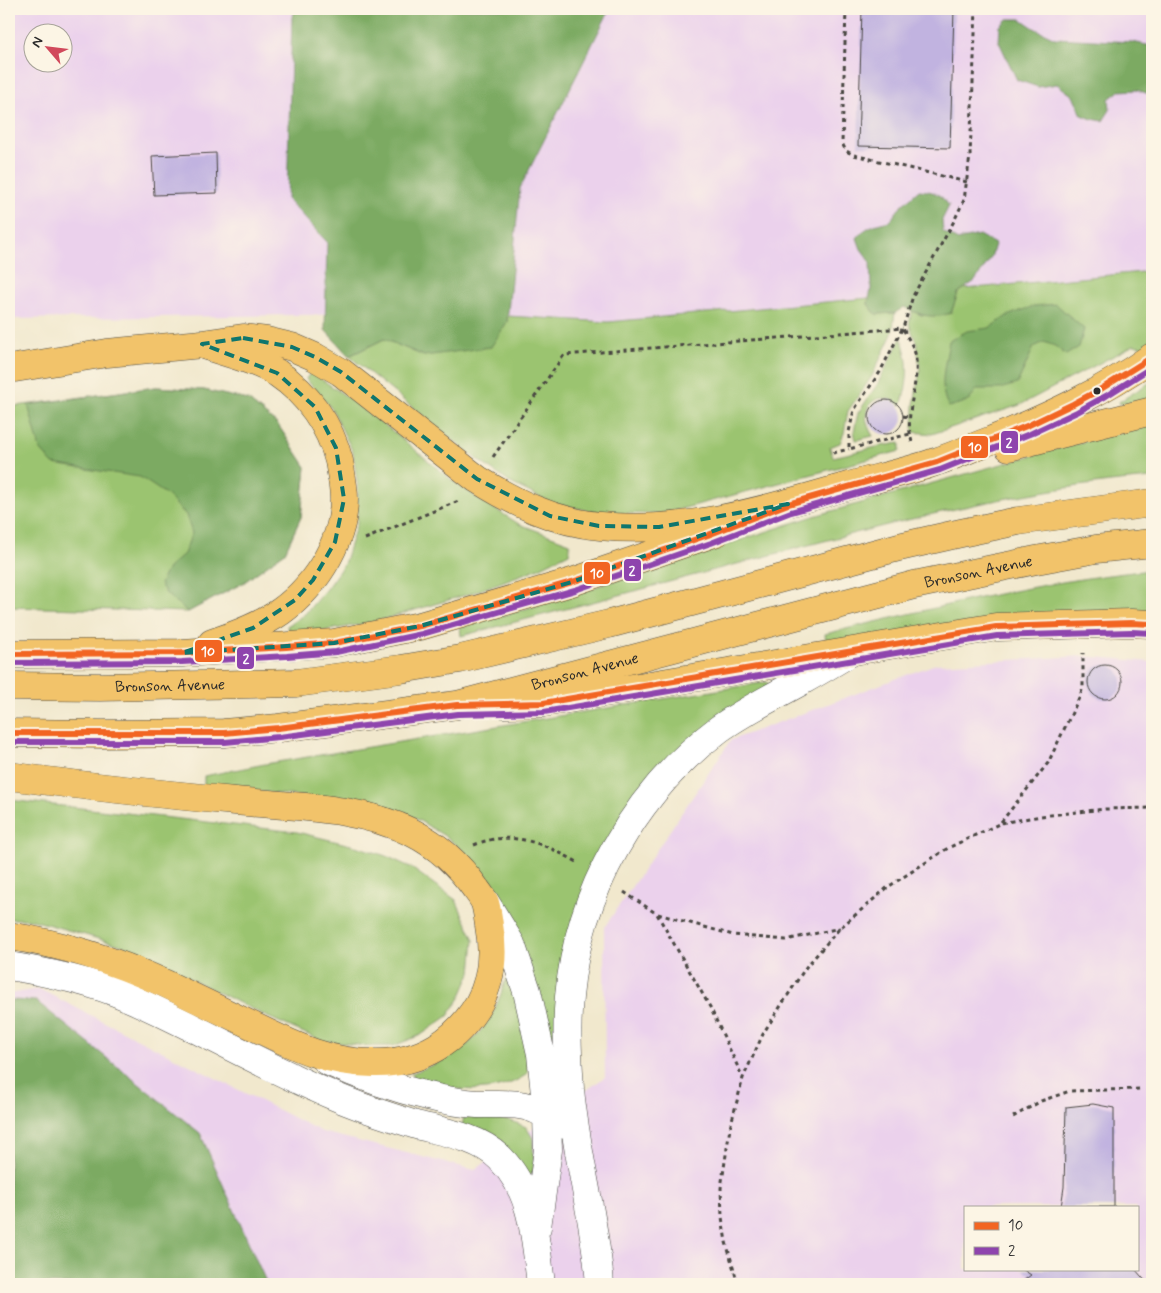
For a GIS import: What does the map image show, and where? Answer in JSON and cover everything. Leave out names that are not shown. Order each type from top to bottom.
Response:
[{"type":"highway","points":[[9,369],[107,354],[243,338],[292,347],[315,357],[341,372],[477,479],[501,494],[550,516],[600,526],[659,527],[695,524],[788,504],[928,465],[1027,443],[1152,411]]},
{"type":"highway","points":[[182,653],[253,628],[275,616],[295,600],[313,580],[335,542],[342,520],[344,499],[336,448],[327,428],[314,407],[296,388],[276,373],[256,362],[202,344]]},
{"type":"highway","points":[[928,465],[1029,425],[1074,404],[1102,389],[1152,357]]},
{"type":"highway","name":"Bronson Avenue","points":[[9,686],[130,687],[296,684],[401,670],[460,659],[610,624],[889,550],[961,533],[1018,521],[1152,503]]},
{"type":"highway","points":[[9,654],[182,653],[334,643],[420,626],[572,582],[708,535],[788,504]]},
{"type":"highway","name":"Bronson Avenue","points":[[9,733],[224,733],[457,705],[914,585],[1044,558],[1096,549],[1152,543]]},
{"type":"highway","points":[[457,705],[544,703],[996,627],[1152,624]]},
{"type":"highway","points":[[9,776],[94,788],[358,814],[388,823],[414,833],[438,848],[455,862],[484,900],[492,947],[487,984],[479,1001],[457,1034],[441,1046],[423,1054],[381,1064],[337,1060],[303,1050],[137,972],[79,951],[9,936]]},
{"type":"lane","points":[[600,1284],[596,1240],[577,1143],[567,1028],[573,965],[600,876],[628,826],[647,800],[692,752],[747,710],[854,650]]},
{"type":"lane","points":[[484,900],[511,944],[527,991],[541,1054],[547,1114],[548,1150],[536,1238]]},
{"type":"lane","points":[[9,966],[55,974],[116,992],[150,1006],[332,1095],[388,1117],[468,1138],[484,1147],[498,1156],[513,1172],[529,1205],[536,1238],[541,1284]]},
{"type":"lane","points":[[303,1050],[362,1076],[414,1093],[455,1102],[522,1104],[547,1114],[577,1143]]},
{"type":"path","points":[[846,9],[842,142],[846,151],[854,155],[967,182]]},
{"type":"path","points":[[849,449],[849,432],[854,410],[880,372],[903,328],[913,296],[964,200],[970,156],[976,9]]},
{"type":"path","points":[[903,328],[914,352],[916,375],[908,417],[910,434],[928,465]]},
{"type":"path","points":[[356,543],[461,500],[564,355],[903,328]]},
{"type":"path","points":[[903,416],[908,417]]},
{"type":"path","points":[[833,453],[910,434]]},
{"type":"path","points":[[1001,823],[1048,763],[1083,688],[1082,624]]},
{"type":"path","points":[[1083,688],[1088,686]]},
{"type":"path","points":[[738,1284],[726,1242],[722,1217],[721,1188],[730,1128],[743,1078],[764,1032],[801,976],[840,928],[888,886],[948,848],[1001,823],[1041,816],[1106,809],[1152,808]]},
{"type":"path","points":[[455,862],[474,844],[502,838],[522,839],[542,843],[600,876],[657,914],[733,935],[786,940],[840,928]]},
{"type":"path","points":[[657,914],[710,1007],[743,1078]]},
{"type":"path","points":[[1013,1117],[1041,1101],[1070,1091],[1140,1089]]},
{"type":"highlighted area","points":[[243,338],[292,347],[315,357],[341,372],[477,479],[550,516],[599,526],[659,527],[788,504],[572,582],[420,626],[334,643],[182,653],[253,628],[295,600],[313,580],[335,542],[344,499],[336,448],[315,407],[277,373],[202,344]]},
{"type":"shaded area","points":[[9,9],[1152,9],[1152,271],[608,322],[446,313],[9,319]]},
{"type":"shaded area","points":[[1084,656],[1152,662],[1152,1284],[9,1284],[9,994],[39,989],[322,1132],[475,1170],[605,1077],[604,928],[731,740],[936,664]]},
{"type":"green space","points":[[296,9],[610,9],[520,188],[507,322],[491,347],[424,356],[384,339],[349,356],[325,330],[327,242],[287,199],[292,18]]},
{"type":"green space","points":[[1007,19],[1021,19],[1034,28],[1055,38],[1132,42],[1152,46],[1152,95],[1137,90],[1119,91],[1109,99],[1110,110],[1103,121],[1082,115],[1073,96],[1057,84],[1038,87],[1017,80],[999,42],[1000,26]]},
{"type":"green space","points":[[919,190],[937,194],[949,206],[942,220],[943,232],[958,240],[979,235],[995,244],[991,258],[975,281],[958,293],[951,313],[927,316],[904,307],[895,313],[876,314],[868,304],[871,289],[870,261],[861,249],[857,238],[868,228],[890,221],[901,206]]},
{"type":"green space","points":[[1152,271],[1152,338],[1144,347],[1134,345],[1020,405],[932,434],[913,432],[914,404],[920,371],[917,344],[909,324],[912,311],[921,315],[951,313],[958,293],[964,289]]},
{"type":"green space","points":[[869,298],[868,304],[876,314],[895,313],[892,334],[872,376],[848,411],[840,443],[830,447],[833,457],[900,443],[900,451],[662,514],[603,513],[553,504],[509,482],[475,458],[349,356],[384,339],[424,356],[507,322],[507,316],[608,322]]},
{"type":"green space","points":[[1056,304],[1084,329],[1079,347],[1066,355],[1055,346],[1044,342],[1034,347],[1017,384],[999,389],[977,389],[969,401],[949,407],[945,400],[943,384],[949,341],[967,331],[989,328],[1007,316],[1034,306]]},
{"type":"green space","points":[[901,338],[906,355],[907,380],[901,405],[883,398],[870,404],[866,418],[873,436],[856,440],[854,431],[858,413],[877,385]]},
{"type":"green space","points":[[311,372],[350,399],[449,478],[482,501],[519,524],[570,543],[569,553],[537,569],[469,594],[374,622],[290,637],[287,626],[305,614],[344,564],[357,523],[358,489],[353,452],[332,409],[306,379]]},
{"type":"green space","points":[[1152,381],[1152,399],[1120,404],[1119,402]]},
{"type":"green space","points":[[156,387],[204,390],[248,400],[278,425],[306,467],[301,517],[285,552],[243,583],[188,612],[9,607],[9,407]]},
{"type":"green space","points":[[156,387],[204,390],[248,400],[278,425],[306,467],[301,517],[285,552],[243,583],[188,612],[167,595],[160,584],[168,568],[184,554],[192,533],[186,515],[167,495],[140,477],[53,464],[40,449],[28,405]]},
{"type":"green space","points":[[1152,425],[1152,478],[1063,488],[932,514],[461,636],[460,626],[509,614],[814,516],[1074,444]]},
{"type":"green space","points":[[1152,570],[1152,614],[826,643],[825,634],[947,605],[1069,581]]},
{"type":"green space","points":[[767,682],[769,684],[602,853],[560,1078],[512,924],[491,884],[471,858],[448,838],[415,818],[374,805],[204,785],[204,776],[265,764]]},
{"type":"green space","points":[[9,800],[297,832],[359,847],[386,856],[410,867],[456,900],[474,940],[471,973],[460,998],[448,1016],[421,1035],[393,1046],[368,1046],[322,1041],[268,1017],[124,946],[29,919],[9,919]]},
{"type":"green space","points":[[512,979],[528,1052],[527,1074],[514,1082],[501,1086],[472,1090],[413,1082],[412,1073],[446,1059],[472,1040],[492,1014],[505,980]]},
{"type":"green space","points":[[9,1000],[36,1001],[200,1133],[267,1284],[9,1284]]},
{"type":"green space","points":[[464,1117],[509,1120],[526,1127],[533,1138],[534,1166],[532,1177],[529,1177],[462,1126]]},
{"type":"building","points":[[862,9],[954,9],[950,148],[858,146]]},
{"type":"building","points":[[216,153],[217,193],[154,195],[152,156]]},
{"type":"building","points":[[886,400],[898,405],[903,417],[898,429],[886,434],[874,429],[869,417],[874,405]]},
{"type":"building","points":[[1105,665],[1112,666],[1117,670],[1121,675],[1121,689],[1117,694],[1112,698],[1105,699],[1098,698],[1093,694],[1089,689],[1088,682],[1089,675],[1093,670],[1098,666]]},
{"type":"building","points":[[1093,1104],[1114,1108],[1114,1206],[1061,1206],[1064,1187],[1066,1107]]},
{"type":"building","points":[[1024,1270],[1136,1270],[1148,1284],[1019,1284],[1031,1275]]},
{"type":"transit line","name":"10","points":[[9,654],[182,653],[286,647],[334,643],[420,626],[572,582],[708,535],[788,504],[937,462],[1029,425],[1073,404],[1152,357]]},
{"type":"transit line","name":"2","points":[[9,663],[182,662],[287,656],[336,652],[422,634],[575,590],[711,543],[791,512],[940,470],[1032,433],[1077,412],[1152,367]]},
{"type":"transit line","name":"10","points":[[9,733],[224,733],[457,705],[543,703],[996,627],[1152,624]]},
{"type":"transit line","name":"2","points":[[9,742],[225,742],[458,714],[544,712],[997,636],[1152,633]]}]
